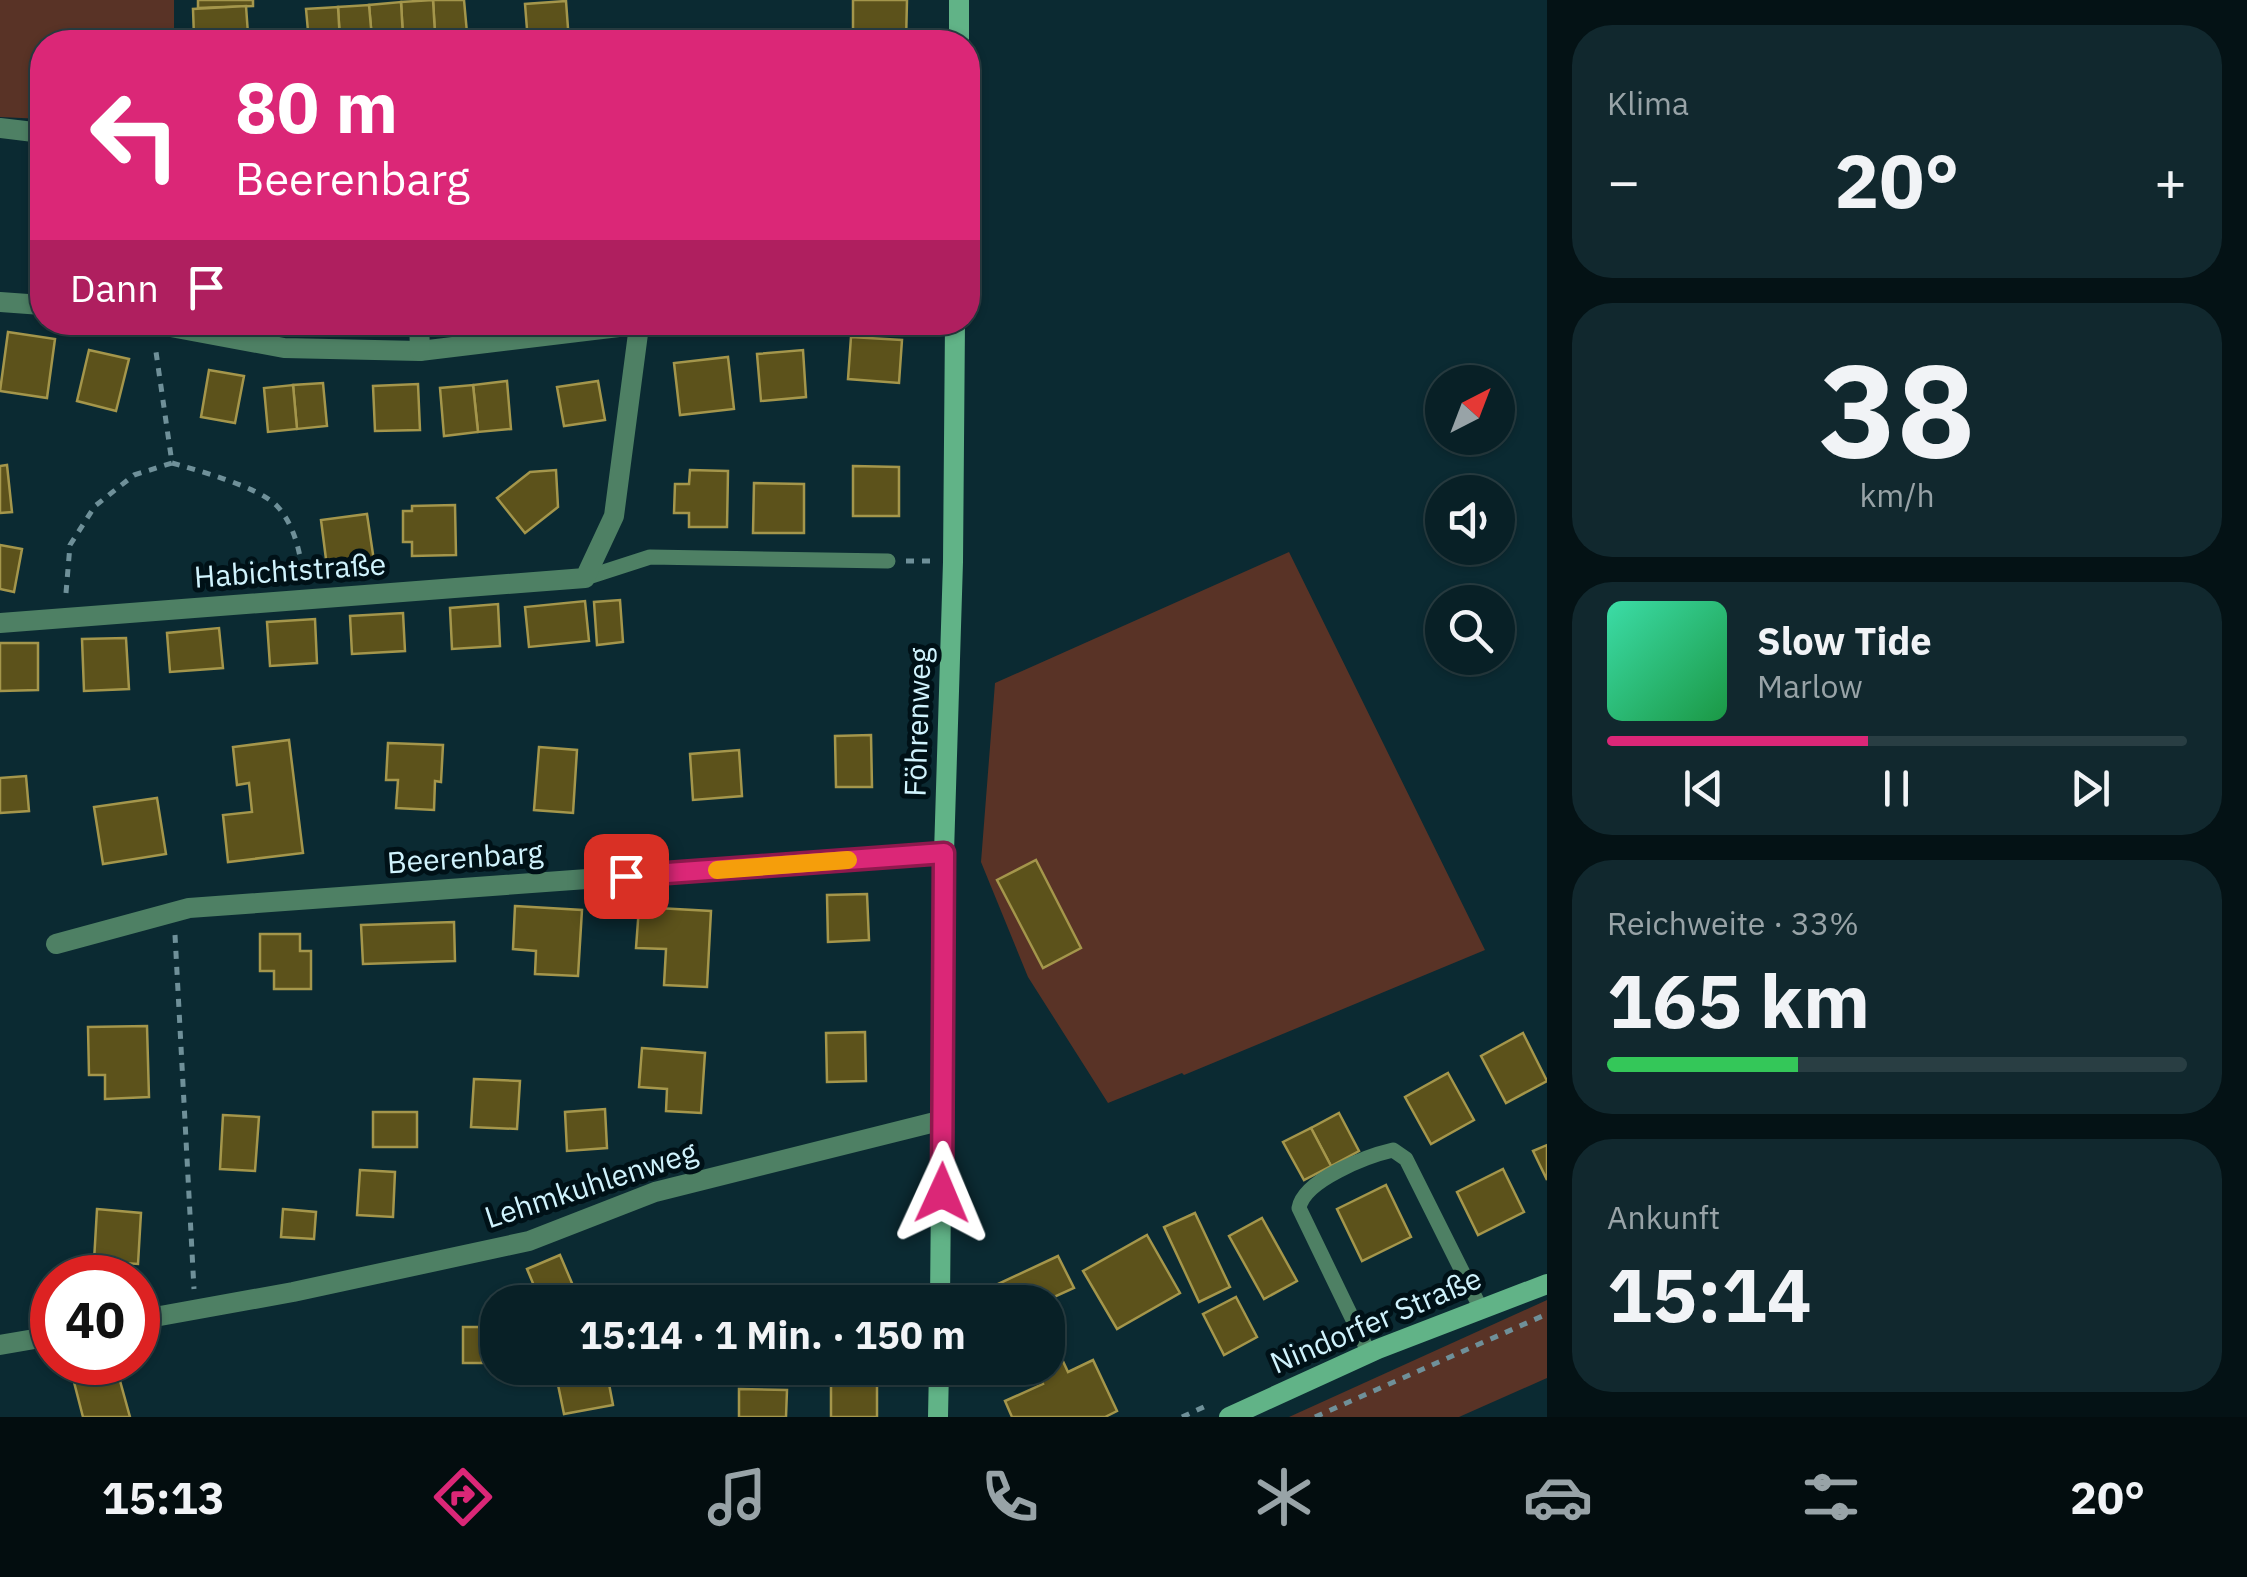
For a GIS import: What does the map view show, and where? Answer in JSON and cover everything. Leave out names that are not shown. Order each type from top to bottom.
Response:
[{"type":"street","points":[[958,30],[959,0]]},
{"type":"street","points":[[0,128],[30,132]]},
{"type":"street","points":[[0,302],[30,304]]},
{"type":"street","points":[[213,335],[284,348],[420,350],[552,335]]},
{"type":"street","points":[[419,335],[420,350]]},
{"type":"street","points":[[585,578],[614,516],[647,335]]},
{"type":"street","name":"Föhrenweg","points":[[940,1285],[955,335]]},
{"type":"street","name":"Habichtstraße","points":[[0,623],[585,578]]},
{"type":"street","name":"Beerenbarg","points":[[56,944],[189,908],[944,853]]},
{"type":"street","name":"Lehmkuhlenweg","points":[[160,1316],[529,1242],[655,1192],[944,1120]]},
{"type":"street","name":"Nindorfer Straße","points":[[1229,1417],[1370,1352],[1547,1284]]},
{"type":"street","points":[[0,1346],[30,1340]]},
{"type":"street","points":[[938,1417],[939,1385]]},
{"type":"lane","name":"Habichtstraße","points":[[585,578],[650,558],[888,561]]},
{"type":"lane","points":[[1370,1352],[1299,1208],[1300,1200],[1313,1185],[1375,1154],[1394,1150],[1406,1159],[1481,1309]]},
{"type":"path","points":[[150,335],[172,463]]},
{"type":"path","points":[[64,619],[70,545],[95,506],[134,475],[172,463],[225,478],[275,504],[300,550],[305,601]]},
{"type":"path","points":[[888,561],[953,562]]},
{"type":"path","points":[[174,912],[196,1310]]},
{"type":"path","points":[[1315,1417],[1547,1314]]},
{"type":"shaded area","points":[[0,0],[174,0],[174,30],[30,30],[30,118],[0,117]]},
{"type":"shaded area","points":[[1289,552],[1485,950],[1108,1103],[1028,977],[981,862],[995,683]]},
{"type":"shaded area","points":[[1547,1300],[1547,1378],[1459,1417],[1289,1417]]},
{"type":"building","points":[[198,0],[253,0],[253,6],[198,8]]},
{"type":"building","points":[[433,0],[464,0],[467,30],[435,30]]},
{"type":"building","points":[[433,0],[435,30],[403,30],[401,2]]},
{"type":"building","points":[[853,0],[907,0],[906,30],[853,30]]},
{"type":"building","points":[[566,1],[568,30],[527,30],[525,4]]},
{"type":"building","points":[[401,2],[403,30],[371,30],[369,5]]},
{"type":"building","points":[[369,5],[371,30],[339,30],[338,7]]},
{"type":"building","points":[[246,6],[248,30],[194,30],[193,9]]},
{"type":"building","points":[[338,7],[339,30],[308,30],[306,9]]},
{"type":"building","points":[[8,332],[55,339],[47,398],[0,391]]},
{"type":"building","points":[[851,337],[902,340],[899,383],[848,379]]},
{"type":"building","points":[[89,350],[129,359],[116,411],[77,401]]},
{"type":"building","points":[[803,350],[806,397],[761,401],[757,354]]},
{"type":"building","points":[[728,357],[734,409],[680,415],[674,363]]},
{"type":"building","points":[[209,370],[244,376],[235,423],[201,417]]},
{"type":"building","points":[[507,381],[511,429],[478,432],[473,385]]},
{"type":"building","points":[[598,381],[605,420],[564,426],[557,387]]},
{"type":"building","points":[[323,383],[327,426],[297,429],[293,385]]},
{"type":"building","points":[[418,384],[420,430],[375,431],[373,386]]},
{"type":"building","points":[[293,385],[297,429],[268,432],[264,388]]},
{"type":"building","points":[[473,385],[478,432],[444,436],[440,388]]},
{"type":"building","points":[[7,465],[12,512],[0,513],[0,466]]},
{"type":"building","points":[[853,466],[899,467],[899,516],[853,516]]},
{"type":"building","points":[[556,470],[558,507],[525,533],[497,498],[530,472]]},
{"type":"building","points":[[690,470],[728,471],[727,527],[689,527],[689,513],[674,513],[675,484],[689,484]]},
{"type":"building","points":[[754,483],[804,484],[804,533],[753,533]]},
{"type":"building","points":[[455,505],[456,555],[412,556],[412,542],[403,542],[403,511],[412,511],[412,506]]},
{"type":"building","points":[[367,514],[374,561],[327,567],[321,520]]},
{"type":"building","points":[[0,545],[22,549],[14,592],[0,589]]},
{"type":"building","points":[[620,600],[623,642],[597,645],[594,602]]},
{"type":"building","points":[[585,601],[589,641],[529,647],[525,607]]},
{"type":"building","points":[[498,604],[500,646],[452,649],[450,608]]},
{"type":"building","points":[[403,613],[405,651],[352,654],[350,616]]},
{"type":"building","points":[[315,619],[317,663],[270,666],[267,622]]},
{"type":"building","points":[[219,628],[223,668],[170,672],[167,633]]},
{"type":"building","points":[[126,638],[129,689],[84,691],[82,639]]},
{"type":"building","points":[[0,643],[38,643],[38,690],[0,691]]},
{"type":"building","points":[[871,735],[872,787],[836,787],[835,736]]},
{"type":"building","points":[[289,740],[303,853],[228,862],[223,815],[252,812],[249,783],[237,785],[233,747]]},
{"type":"building","points":[[388,743],[443,745],[441,782],[435,781],[434,810],[396,808],[398,780],[386,780]]},
{"type":"building","points":[[539,747],[577,750],[573,813],[534,810]]},
{"type":"building","points":[[739,750],[742,796],[693,800],[690,754]]},
{"type":"building","points":[[26,776],[29,811],[0,813],[0,778]]},
{"type":"building","points":[[157,798],[166,854],[103,864],[94,807]]},
{"type":"building","points":[[1036,860],[1081,948],[1043,968],[997,880]]},
{"type":"building","points":[[867,894],[869,940],[828,942],[827,895]]},
{"type":"building","points":[[515,906],[582,910],[578,976],[535,974],[536,951],[513,949]]},
{"type":"building","points":[[639,907],[711,911],[707,987],[664,985],[666,949],[636,948]]},
{"type":"building","points":[[454,922],[455,961],[363,964],[361,925]]},
{"type":"building","points":[[260,934],[300,934],[300,951],[311,951],[311,989],[274,989],[274,971],[260,971]]},
{"type":"building","points":[[147,1026],[149,1097],[105,1099],[105,1075],[89,1075],[88,1027]]},
{"type":"building","points":[[865,1032],[866,1081],[827,1082],[826,1033]]},
{"type":"building","points":[[1523,1033],[1547,1081],[1506,1103],[1481,1056]]},
{"type":"building","points":[[642,1048],[705,1053],[701,1113],[666,1111],[667,1089],[639,1087]]},
{"type":"building","points":[[1448,1073],[1474,1120],[1431,1144],[1405,1097]]},
{"type":"building","points":[[474,1079],[520,1081],[517,1129],[471,1127]]},
{"type":"building","points":[[605,1109],[607,1148],[567,1151],[565,1112]]},
{"type":"building","points":[[373,1112],[417,1112],[417,1147],[373,1147]]},
{"type":"building","points":[[1339,1113],[1359,1151],[1331,1166],[1311,1128]]},
{"type":"building","points":[[223,1115],[259,1117],[255,1171],[220,1169]]},
{"type":"building","points":[[1311,1128],[1331,1166],[1304,1180],[1283,1142]]},
{"type":"building","points":[[1547,1145],[1547,1180],[1533,1151]]},
{"type":"building","points":[[1503,1169],[1524,1212],[1478,1235],[1457,1192]]},
{"type":"building","points":[[360,1170],[395,1172],[393,1217],[357,1215]]},
{"type":"building","points":[[1386,1185],[1411,1237],[1362,1261],[1337,1209]]},
{"type":"building","points":[[97,1209],[141,1213],[139,1255],[94,1255]]},
{"type":"building","points":[[283,1209],[316,1212],[314,1239],[281,1237]]},
{"type":"building","points":[[1195,1213],[1230,1287],[1199,1302],[1164,1227]]},
{"type":"building","points":[[1262,1218],[1297,1281],[1264,1299],[1229,1236]]},
{"type":"building","points":[[1147,1235],[1180,1293],[1117,1329],[1083,1271]]},
{"type":"building","points":[[560,1255],[573,1285],[534,1285],[527,1269]]},
{"type":"building","points":[[1058,1256],[1074,1288],[1065,1292],[1065,1285],[996,1285]]},
{"type":"building","points":[[1236,1297],[1257,1337],[1224,1355],[1203,1314]]},
{"type":"building","points":[[463,1327],[480,1327],[480,1363],[463,1363]]},
{"type":"building","points":[[1093,1360],[1117,1411],[1105,1417],[1012,1417],[1005,1401],[1041,1385],[1065,1385],[1065,1366],[1068,1372]]},
{"type":"building","points":[[75,1385],[121,1385],[130,1417],[83,1417]]},
{"type":"building","points":[[558,1385],[609,1385],[613,1405],[564,1414]]},
{"type":"building","points":[[831,1385],[877,1385],[877,1417],[831,1417]]},
{"type":"building","points":[[739,1389],[787,1390],[786,1417],[739,1417]]},
{"type":"slow traffic","points":[[717,870],[848,860]]},
{"type":"route","points":[[626,876],[944,853],[942,1193]]}]
